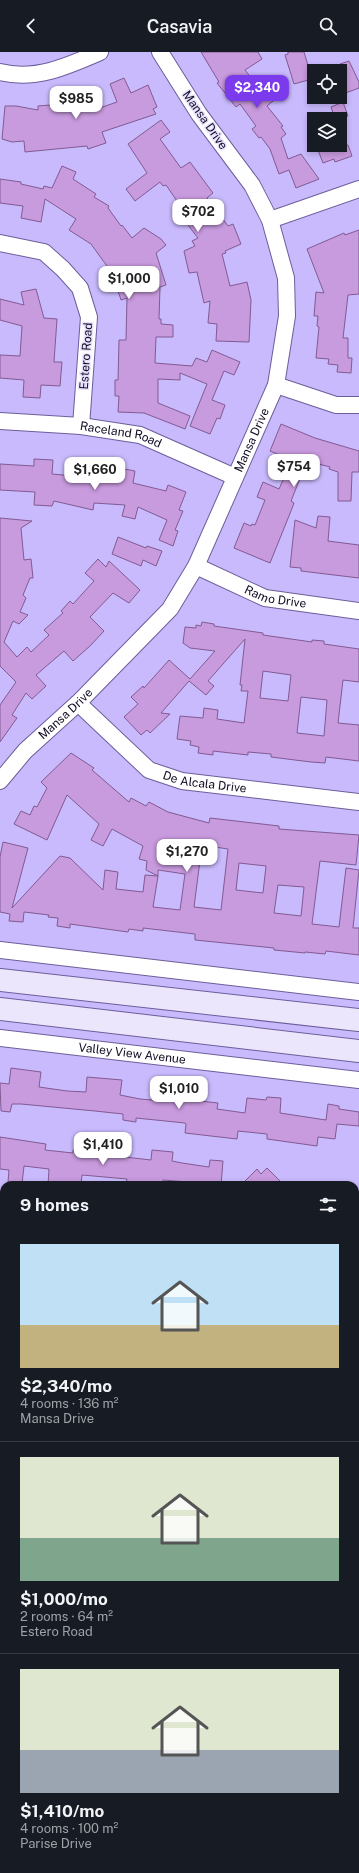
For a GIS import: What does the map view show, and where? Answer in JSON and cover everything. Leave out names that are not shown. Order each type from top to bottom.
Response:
[{"type":"main road","points":[[0,980],[359,1020]]},
{"type":"main road","points":[[0,1009],[359,1051]]},
{"type":"street","points":[[0,72],[33,74],[58,70],[100,52]]},
{"type":"street","name":"Mansa Drive","points":[[0,781],[25,751],[78,703],[170,609],[196,566],[276,385],[287,316],[286,278],[270,220],[252,185],[200,114],[160,52]]},
{"type":"street","points":[[270,220],[359,189]]},
{"type":"street","name":"Estero Road","points":[[0,243],[44,252],[63,269],[80,288],[89,317],[81,426]]},
{"type":"street","points":[[276,385],[336,405],[359,405]]},
{"type":"street","name":"Raceland Road","points":[[0,421],[81,426],[140,435],[235,477]]},
{"type":"street","name":"Ramo Drive","points":[[196,566],[265,598],[359,611]]},
{"type":"street","name":"De Alcala Drive","points":[[78,703],[148,770],[182,781],[359,802]]},
{"type":"street","points":[[0,950],[359,992]]},
{"type":"street","name":"Valley View Avenue","points":[[0,1038],[359,1080]]},
{"type":"building","points":[[201,52],[258,52],[262,59],[245,70],[263,93],[249,97],[278,97],[267,106],[283,126],[281,127],[286,134],[281,138],[288,159],[301,154],[319,179],[296,188],[289,170],[279,174],[270,149],[261,137],[259,138],[252,129],[256,126],[240,104],[236,107],[217,83],[219,82]]},
{"type":"building","points":[[288,52],[304,52],[308,64],[307,80],[294,84],[285,55],[288,54]]},
{"type":"building","points":[[349,61],[359,82],[359,88],[347,92],[347,64],[340,64]]},
{"type":"building","points":[[124,78],[131,93],[148,85],[157,107],[153,109],[156,114],[102,132],[106,143],[88,149],[87,146],[25,152],[24,141],[12,142],[2,139],[5,106],[16,106],[38,110],[38,106],[74,103],[73,99],[88,93],[94,110],[117,102],[110,84]]},
{"type":"building","points":[[338,104],[344,104],[347,112],[333,112],[331,107]]},
{"type":"building","points":[[161,120],[170,132],[160,139],[181,168],[190,162],[213,193],[207,198],[228,226],[233,224],[241,244],[225,251],[226,253],[222,254],[230,286],[247,282],[251,300],[249,342],[216,341],[217,324],[208,323],[210,301],[204,303],[197,272],[189,273],[184,251],[195,246],[192,241],[198,238],[184,220],[188,217],[166,185],[163,186],[160,182],[135,201],[126,189],[147,173],[128,144]]},
{"type":"building","points":[[348,145],[352,156],[335,162],[334,159],[323,163],[319,152],[347,152]]},
{"type":"building","points":[[62,166],[76,172],[73,179],[96,194],[94,197],[109,206],[108,208],[132,238],[144,228],[161,239],[166,245],[156,253],[166,285],[160,287],[159,319],[161,319],[161,324],[173,325],[173,337],[156,337],[155,363],[192,366],[196,358],[207,362],[212,350],[240,362],[234,375],[224,371],[212,400],[225,405],[220,419],[217,418],[210,434],[190,426],[207,384],[180,373],[180,380],[158,379],[158,403],[190,416],[185,429],[144,413],[118,412],[119,396],[115,396],[115,380],[118,380],[119,340],[126,340],[127,298],[121,300],[112,273],[91,244],[69,230],[76,219],[45,199],[41,222],[21,218],[23,206],[0,203],[0,179],[21,182],[21,184],[43,189],[44,186],[52,188]]},
{"type":"building","points":[[359,230],[359,294],[348,295],[343,338],[348,338],[348,358],[352,358],[351,373],[337,372],[338,365],[328,364],[329,359],[316,358],[319,327],[317,326],[318,316],[314,316],[316,292],[324,293],[307,249],[344,233],[345,235]]},
{"type":"building","points":[[36,289],[44,318],[57,319],[54,362],[62,362],[60,386],[41,385],[40,398],[23,397],[24,380],[0,378],[0,355],[20,356],[22,326],[0,320],[0,299],[24,305],[21,292]]},
{"type":"building","points":[[281,424],[315,438],[359,451],[359,472],[352,472],[351,501],[338,501],[338,472],[329,469],[330,467],[307,461],[291,501],[294,503],[270,563],[234,548],[244,523],[251,526],[252,524],[255,525],[265,500],[257,497],[263,482],[279,489],[292,460],[270,451]]},
{"type":"building","points":[[34,459],[53,460],[52,474],[75,476],[76,461],[93,462],[92,474],[117,476],[119,468],[135,471],[133,483],[166,491],[168,485],[186,492],[179,510],[183,511],[175,530],[178,531],[173,546],[159,540],[167,520],[138,507],[135,519],[122,516],[125,505],[94,503],[93,510],[54,501],[52,506],[34,505],[35,492],[0,490],[0,464],[34,466]]},
{"type":"building","points":[[318,516],[330,517],[328,541],[359,545],[359,578],[301,571],[301,568],[290,567],[295,520],[316,528]]},
{"type":"building","points":[[0,518],[32,521],[21,528],[24,560],[31,559],[33,578],[30,578],[23,595],[26,598],[20,612],[28,615],[19,624],[13,621],[4,642],[17,657],[27,647],[31,652],[49,635],[44,630],[63,613],[61,611],[70,601],[73,604],[94,581],[85,573],[98,559],[106,567],[109,561],[140,590],[129,603],[113,593],[90,617],[104,631],[90,646],[73,661],[64,651],[36,675],[46,686],[32,699],[26,693],[12,715],[17,718],[0,742],[0,705],[16,682],[0,666]]},
{"type":"building","points":[[118,537],[146,548],[147,546],[162,551],[156,566],[143,560],[141,566],[112,554]]},
{"type":"building","points":[[202,622],[214,624],[214,626],[263,633],[263,635],[312,642],[312,640],[324,641],[324,644],[359,649],[359,682],[343,680],[338,723],[359,725],[359,761],[326,757],[325,763],[311,762],[271,757],[271,754],[248,752],[248,755],[213,751],[213,755],[198,753],[199,747],[190,745],[191,741],[177,739],[180,716],[203,718],[204,708],[218,710],[217,719],[244,723],[248,691],[241,691],[242,685],[240,685],[245,639],[208,681],[214,686],[206,695],[189,681],[161,713],[170,714],[150,733],[147,730],[141,735],[124,717],[138,704],[131,697],[143,686],[144,688],[169,660],[190,679],[215,651],[190,648],[183,643],[185,627],[196,628],[196,625],[201,626]],"holes":[[[263,671],[291,675],[288,701],[260,698]],[[301,697],[327,700],[324,736],[297,733]]]},
{"type":"building","points":[[71,753],[94,768],[92,770],[129,802],[131,798],[146,806],[149,802],[168,812],[209,823],[210,818],[279,826],[279,829],[359,835],[356,865],[320,861],[312,924],[339,927],[346,868],[359,870],[353,928],[359,928],[359,955],[326,951],[325,954],[274,950],[274,948],[195,940],[195,934],[143,928],[143,931],[129,929],[128,932],[70,924],[70,928],[57,926],[58,918],[48,917],[49,915],[24,912],[23,922],[9,921],[10,914],[0,912],[0,857],[3,842],[28,848],[12,908],[60,856],[70,858],[103,890],[105,870],[118,872],[116,889],[143,892],[145,875],[158,876],[146,870],[147,861],[139,859],[143,846],[112,829],[103,846],[91,840],[99,824],[67,795],[47,840],[14,824],[21,811],[30,815],[34,806],[37,807],[47,788],[41,782]],"holes":[[[202,845],[228,849],[221,910],[194,907]],[[239,863],[266,866],[263,893],[236,890]],[[158,870],[185,874],[180,910],[153,907]],[[278,885],[304,887],[301,916],[274,913]]]},
{"type":"building","points":[[11,1068],[41,1072],[39,1087],[67,1091],[86,1092],[87,1077],[122,1080],[120,1095],[140,1099],[164,1101],[166,1086],[201,1090],[200,1101],[218,1103],[217,1109],[245,1113],[247,1098],[266,1100],[267,1097],[281,1098],[280,1113],[326,1120],[328,1104],[339,1106],[339,1109],[359,1112],[359,1126],[337,1124],[335,1139],[318,1137],[317,1146],[267,1139],[267,1134],[238,1131],[237,1139],[185,1133],[185,1123],[136,1118],[136,1122],[123,1120],[123,1114],[21,1104],[12,1104],[10,1112],[1,1111],[0,1083],[9,1084]]},
{"type":"building","points":[[0,1137],[46,1144],[45,1150],[73,1153],[73,1150],[110,1155],[112,1144],[127,1146],[125,1157],[151,1160],[152,1150],[173,1152],[172,1161],[182,1163],[209,1167],[210,1160],[223,1161],[221,1181],[127,1181],[127,1179],[82,1175],[81,1181],[48,1181],[49,1169],[24,1166],[22,1181],[8,1181],[9,1170],[0,1169]]},
{"type":"building","points":[[267,1168],[280,1181],[245,1181],[257,1169],[261,1174]]}]
